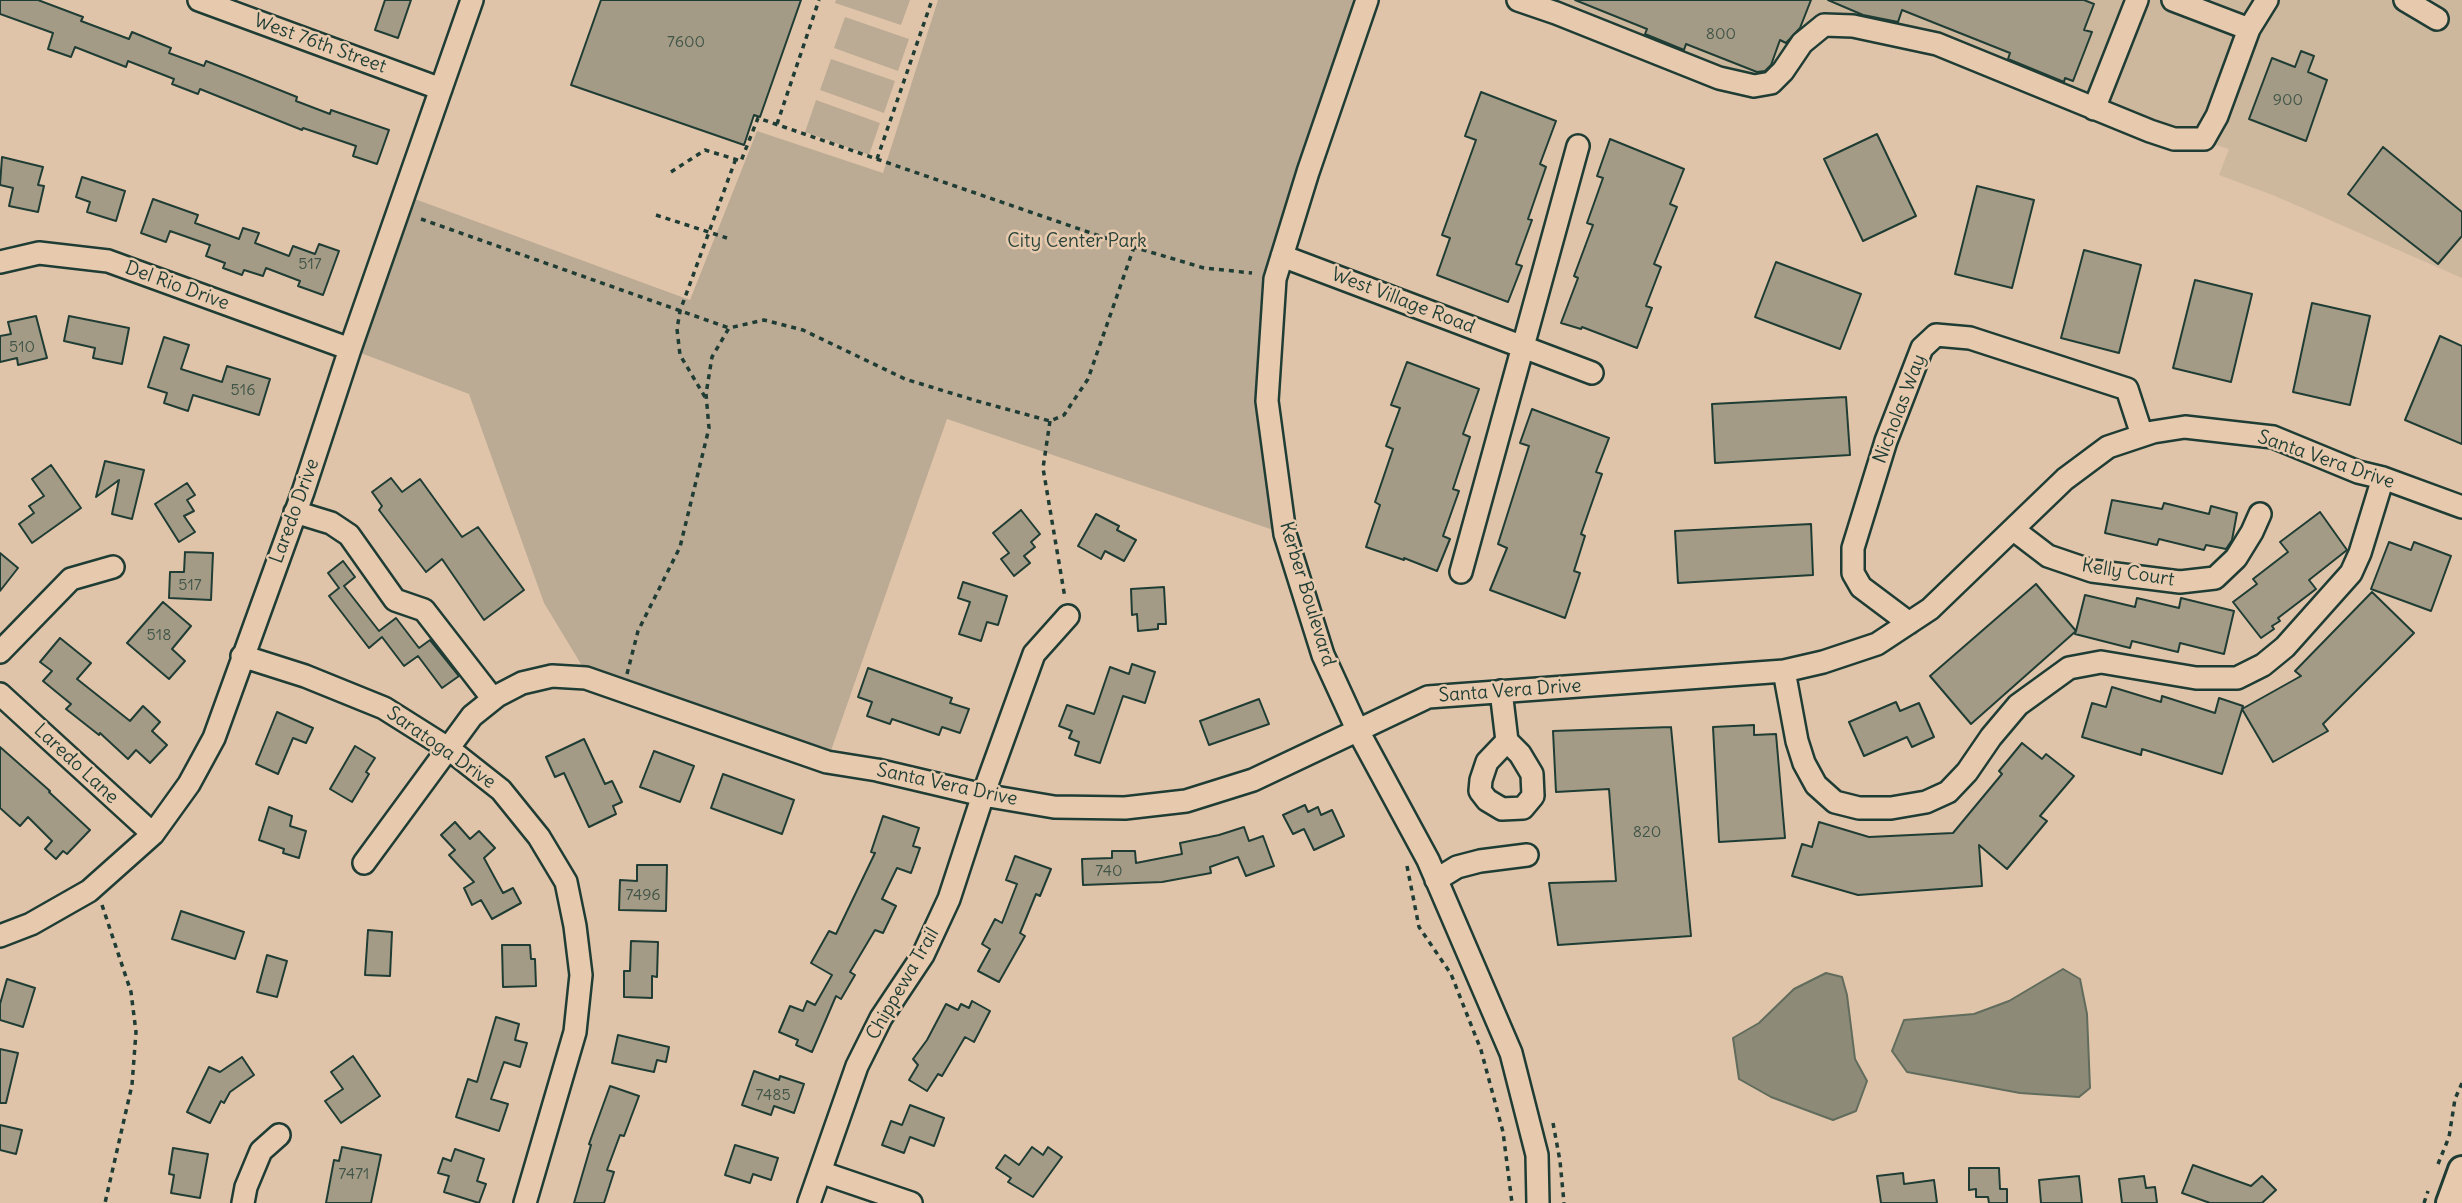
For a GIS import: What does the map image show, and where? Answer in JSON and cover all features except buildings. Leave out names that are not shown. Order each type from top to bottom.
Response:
[{"type":"main road","points":[[2449,1170],[2450,1203]]},
{"type":"street","name":"West 76th Street","points":[[198,0],[441,89]]},
{"type":"street","name":"Laredo Drive","points":[[0,936],[31,924],[95,886],[153,834],[189,784],[214,738],[472,0]]},
{"type":"street","name":"Kerber Boulevard","points":[[1367,0],[1308,172],[1275,279],[1267,401],[1285,534],[1323,655],[1357,729],[1428,860],[1510,1053],[1537,1155],[1538,1203]]},
{"type":"street","points":[[1518,0],[1719,78],[1754,86],[1771,83],[1783,71],[1802,43],[1824,25],[1853,26],[1937,44],[2174,139],[2204,139],[2217,116],[2249,29],[2267,0]]},
{"type":"street","points":[[2094,109],[2137,0]]},
{"type":"street","points":[[2173,0],[2249,29]]},
{"type":"street","points":[[2405,0],[2437,19]]},
{"type":"street","points":[[1461,572],[1578,146]]},
{"type":"street","name":"Del Rio Drive","points":[[0,262],[39,253],[108,261],[350,349]]},
{"type":"street","name":"West Village Road","points":[[1282,256],[1592,373]]},
{"type":"street","name":"Nicholas Way","points":[[1909,623],[1861,587],[1853,573],[1853,548],[1886,440],[1922,348],[1937,334],[1970,338],[2127,389],[2141,435]]},
{"type":"street","name":"Santa Vera Drive","points":[[364,863],[472,716],[493,699],[522,683],[552,676],[586,678],[827,762],[877,769],[983,795],[1054,807],[1125,807],[1186,801],[1253,780],[1428,697],[1784,671],[1824,662],[1877,644],[1930,610],[2065,479],[2108,447],[2141,435],[2185,427],[2273,438],[2358,472],[2462,506]]},
{"type":"street","points":[[1784,671],[1797,741],[1804,764],[1816,785],[1835,802],[1859,808],[1891,808],[1926,802],[1948,792],[1967,772],[1991,737],[2018,705],[2069,668],[2101,662],[2196,678],[2237,678],[2263,665],[2285,647],[2351,573],[2360,553],[2383,478]]},
{"type":"street","points":[[295,512],[331,523],[349,535],[395,600],[424,610],[493,699]]},
{"type":"street","name":"Kelly Court","points":[[2014,530],[2048,556],[2092,570],[2180,582],[2215,578],[2236,558],[2260,513]]},
{"type":"street","points":[[0,652],[71,579],[113,566]]},
{"type":"street","name":"Chippewa Trail","points":[[809,1203],[858,1066],[880,1018],[923,955],[949,899],[1034,654],[1068,616]]},
{"type":"street","name":"Saratoga Drive","points":[[242,656],[305,676],[384,708],[449,749],[501,790],[539,837],[566,882],[581,975],[575,1032],[525,1203]]},
{"type":"street","points":[[1501,691],[1507,741]]},
{"type":"street","name":"Laredo Lane","points":[[0,694],[153,834]]},
{"type":"street","points":[[1436,880],[1457,866],[1527,856]]},
{"type":"street","points":[[243,1203],[246,1187],[261,1151],[279,1135]]},
{"type":"street","points":[[820,1172],[911,1203]]},
{"type":"path","points":[[777,124],[819,0]]},
{"type":"path","points":[[877,159],[932,0]]},
{"type":"path","points":[[671,172],[705,150],[741,161],[758,118],[1134,247],[1205,268],[1252,273]]},
{"type":"path","points":[[707,400],[680,355],[677,329],[680,311],[735,161]]},
{"type":"path","points":[[656,215],[726,238]]},
{"type":"path","points":[[421,219],[729,328],[764,320],[803,330],[905,379],[1050,421],[1064,415],[1088,379],[1134,247]]},
{"type":"path","points":[[624,690],[638,631],[680,547],[709,428],[707,400],[712,357],[729,328]]},
{"type":"path","points":[[1050,421],[1043,468],[1068,616]]},
{"type":"path","points":[[1403,857],[1408,869],[1419,927],[1451,974],[1481,1050],[1503,1132],[1512,1203]]},
{"type":"path","points":[[95,886],[119,949],[131,992],[136,1032],[132,1085],[105,1203]]},
{"type":"path","points":[[2449,1170],[2449,1137],[2455,1098],[2462,1083]]},
{"type":"path","points":[[1553,1123],[1564,1203]]},
{"type":"path","points":[[2424,1203],[2432,1181]]},
{"type":"shaded area","points":[[1526,0],[2462,0],[2462,278],[2275,196],[2219,175],[2229,149],[2071,100],[1937,44],[1824,25],[1754,86]]},
{"type":"shaded area","points":[[2063,969],[2080,979],[2087,1014],[2090,1088],[2079,1097],[2020,1093],[1907,1072],[1892,1051],[1904,1020],[1974,1014],[2009,1001]]},
{"type":"shaded area","points":[[1826,973],[1842,977],[1847,995],[1855,1059],[1867,1081],[1856,1111],[1833,1120],[1771,1097],[1739,1079],[1733,1038],[1759,1023],[1794,989]]},
{"type":"green space","points":[[836,0],[910,0],[901,25],[835,3]]},
{"type":"green space","name":"City Center Park","points":[[938,0],[1367,0],[1282,256],[1267,401],[1285,534],[947,419],[827,762],[590,679],[544,603],[469,394],[350,349],[404,195],[690,300],[757,131],[883,173]]},
{"type":"green space","points":[[845,17],[909,39],[898,71],[834,48]]},
{"type":"green space","points":[[831,59],[895,81],[884,113],[820,90]]},
{"type":"green space","points":[[816,100],[880,123],[869,155],[805,132]]}]
